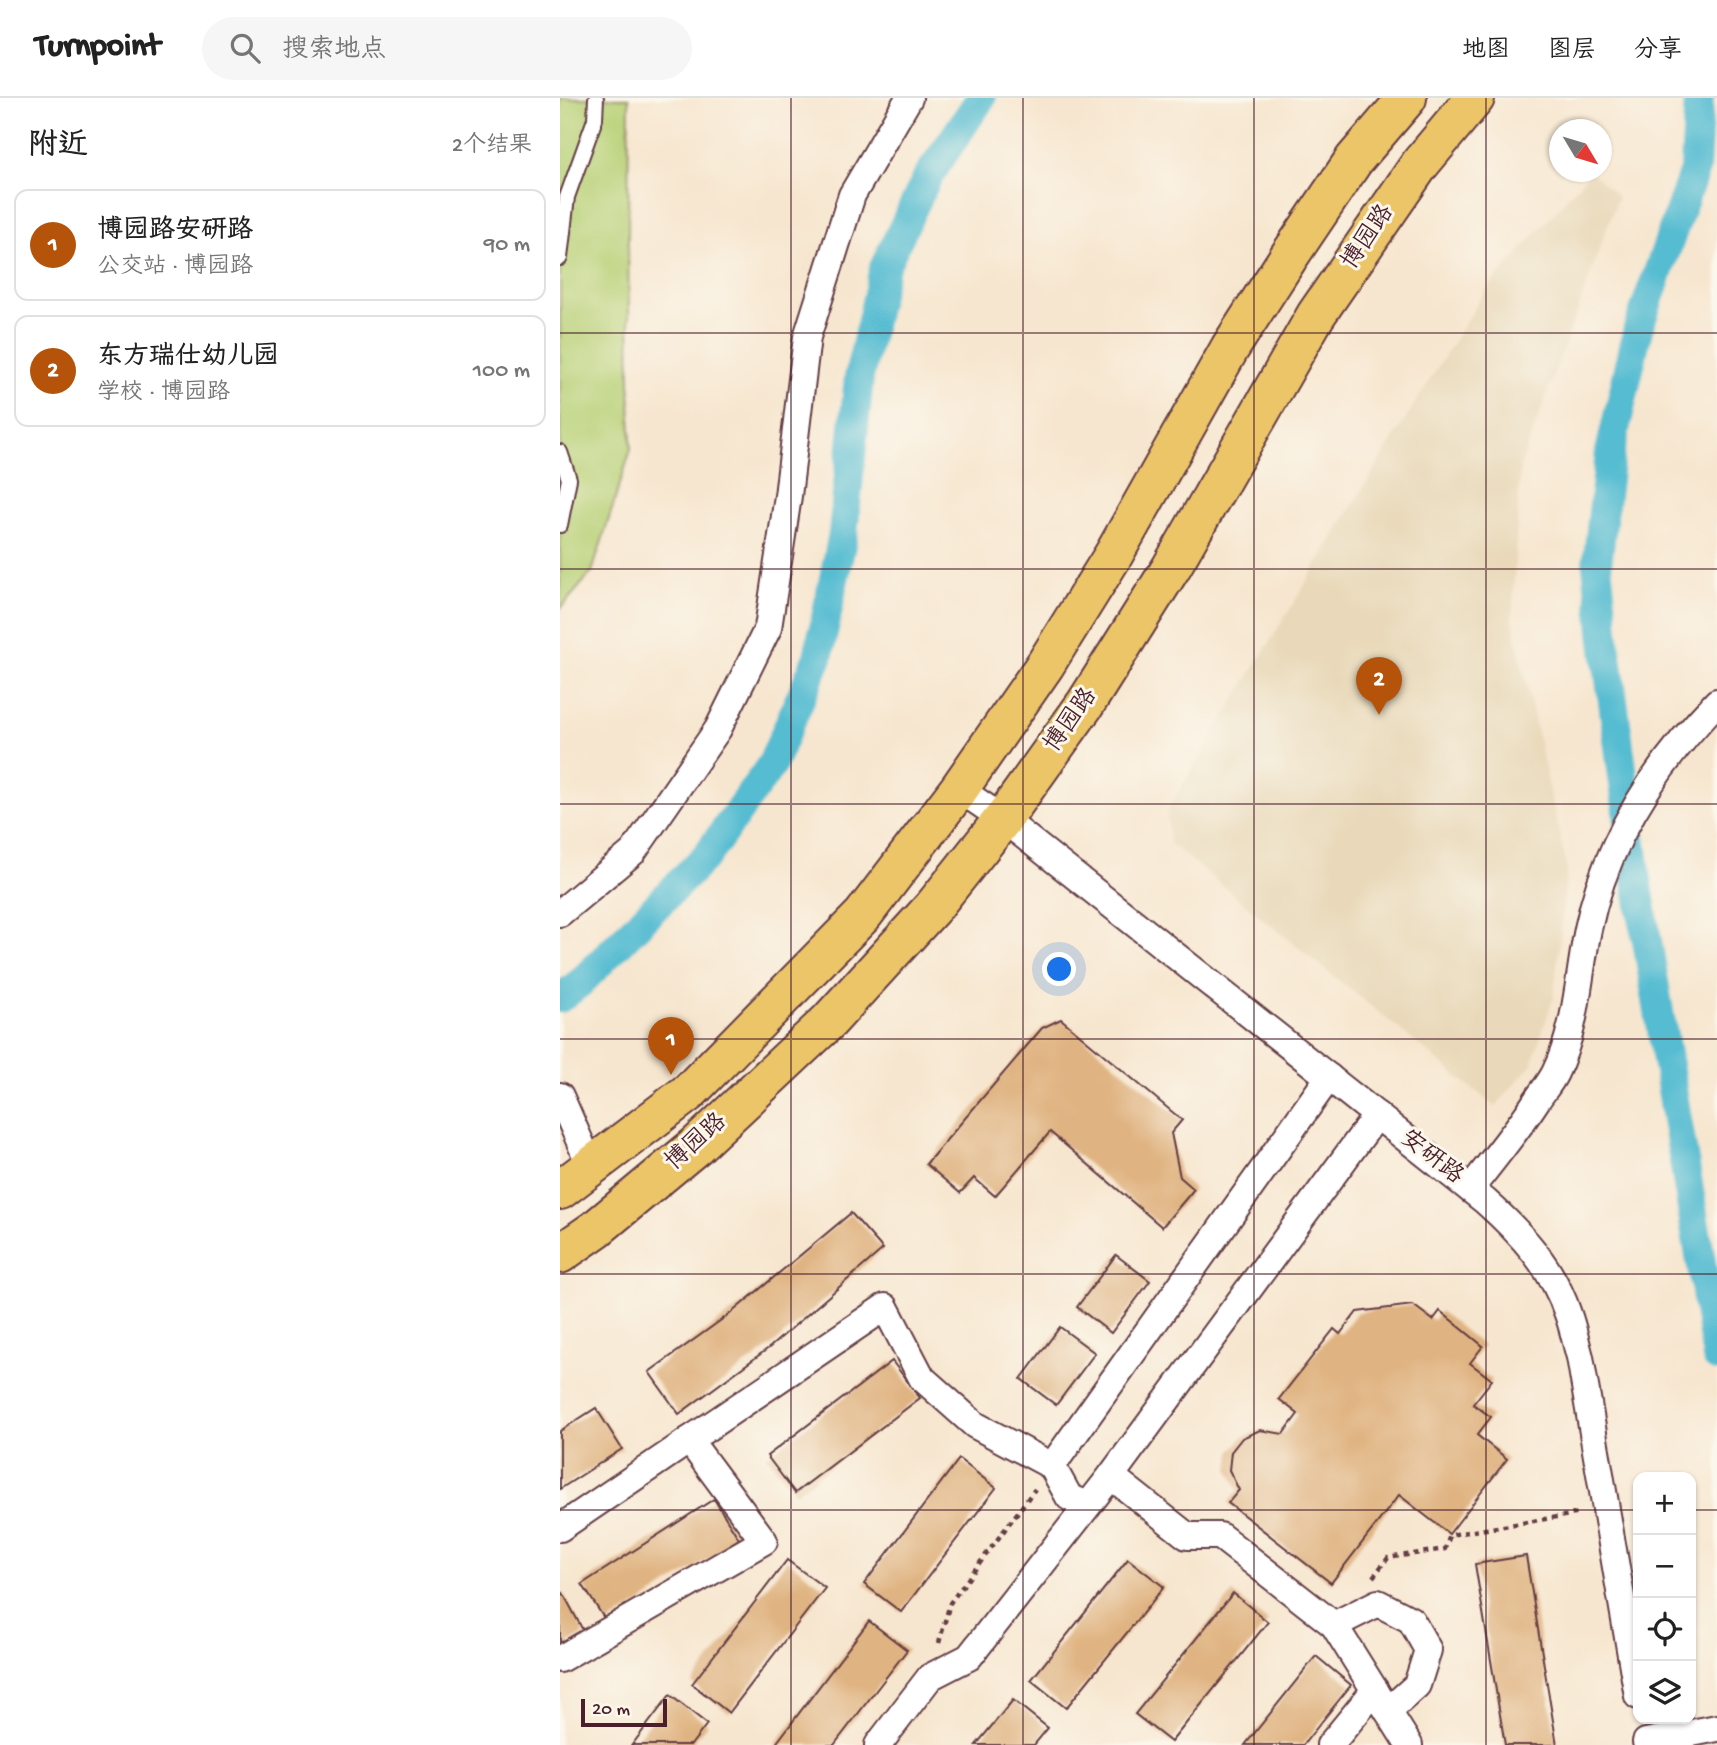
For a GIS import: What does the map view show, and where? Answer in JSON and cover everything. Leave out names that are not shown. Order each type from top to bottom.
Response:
[{"type":"main road","name":"博园路","points":[[560,1190],[689,1092],[863,915],[959,789],[1045,666],[1101,577],[1230,348],[1354,160],[1406,98]]},
{"type":"main road","name":"博园路","points":[[560,1254],[596,1229],[696,1146],[829,1021],[934,906],[1003,819],[1086,703],[1171,568],[1316,315],[1420,164],[1475,98]]},
{"type":"street","points":[[560,913],[633,852],[718,729],[768,628],[788,496],[807,337],[852,195],[909,98]]},
{"type":"street","points":[[1470,1189],[1523,1121],[1554,1075],[1568,1039],[1600,881],[1619,835],[1668,758],[1717,702]]},
{"type":"street","name":"安研路","points":[[959,789],[1003,819],[1470,1189],[1504,1218],[1538,1256],[1561,1295],[1580,1357],[1633,1667]]},
{"type":"street","points":[[1052,1466],[1329,1077]]},
{"type":"street","points":[[560,1096],[591,1167]]},
{"type":"street","points":[[878,1745],[930,1677],[969,1657],[1111,1476],[1377,1115]]},
{"type":"street","points":[[560,1528],[885,1307],[922,1378],[975,1425],[1052,1466],[1069,1497],[1087,1505]]},
{"type":"street","points":[[560,1659],[764,1541],[689,1440]]},
{"type":"street","points":[[1111,1476],[1187,1536],[1220,1536],[1334,1625],[1409,1745]]},
{"type":"street","points":[[1331,1745],[1381,1701],[1417,1685],[1428,1650],[1411,1620],[1378,1603],[1334,1625]]},
{"type":"street","points":[[1645,1735],[1717,1728]]},
{"type":"lane","points":[[560,258],[567,197],[595,119],[596,98]]},
{"type":"lane","points":[[560,452],[569,479],[560,525]]},
{"type":"path","points":[[930,1677],[950,1604],[1052,1466]]},
{"type":"path","points":[[1365,1587],[1388,1558],[1445,1549],[1450,1535],[1606,1508]]},
{"type":"shaded area","points":[[1581,182],[1602,182],[1618,197],[1520,467],[1512,619],[1567,869],[1554,996],[1532,1064],[1495,1107],[1170,843],[1167,811],[1485,291]]},
{"type":"green space","points":[[560,98],[629,98],[631,449],[592,572],[560,609]]},
{"type":"building","points":[[1061,1019],[1182,1120],[1171,1133],[1180,1177],[1194,1189],[1162,1227],[1050,1132],[995,1196],[974,1178],[960,1193],[926,1164],[1042,1028]]},
{"type":"building","points":[[851,1213],[883,1249],[770,1347],[679,1414],[649,1372],[731,1313]]},
{"type":"building","points":[[1116,1255],[1150,1281],[1111,1333],[1077,1307]]},
{"type":"building","points":[[1413,1305],[1433,1320],[1440,1311],[1483,1346],[1470,1363],[1492,1380],[1473,1404],[1491,1417],[1477,1435],[1507,1459],[1449,1534],[1399,1495],[1331,1583],[1228,1503],[1239,1490],[1229,1470],[1231,1452],[1242,1438],[1260,1430],[1283,1434],[1298,1414],[1279,1399],[1334,1329],[1340,1334],[1357,1312]]},
{"type":"building","points":[[1060,1327],[1095,1353],[1056,1405],[1021,1379]]},
{"type":"building","points":[[892,1361],[920,1398],[795,1493],[767,1456]]},
{"type":"building","points":[[596,1408],[622,1449],[560,1489],[560,1431]]},
{"type":"building","points":[[959,1459],[996,1488],[901,1612],[864,1584]]},
{"type":"building","points":[[714,1499],[739,1539],[608,1624],[582,1584]]},
{"type":"building","points":[[1526,1556],[1557,1745],[1505,1745],[1475,1564]]},
{"type":"building","points":[[1128,1559],[1164,1587],[1066,1708],[1031,1680]]},
{"type":"building","points":[[787,1560],[825,1588],[729,1713],[692,1684]]},
{"type":"building","points":[[563,1593],[585,1634],[560,1648],[560,1595]]},
{"type":"building","points":[[1233,1593],[1268,1622],[1171,1742],[1135,1714]]},
{"type":"building","points":[[869,1621],[907,1650],[834,1745],[775,1745]]},
{"type":"building","points":[[1316,1656],[1351,1685],[1303,1745],[1245,1745]]},
{"type":"building","points":[[670,1695],[707,1724],[691,1745],[632,1745]]},
{"type":"building","points":[[1013,1700],[1048,1728],[1034,1745],[976,1745]]},
{"type":"waterway","points":[[560,998],[580,983],[707,855],[772,764],[818,657],[843,534],[859,377],[884,268],[927,178],[981,98]]},
{"type":"waterway","points":[[1699,98],[1695,168],[1638,329],[1610,452],[1597,565],[1637,881],[1717,1357]]},
{"type":"place","name":"东方瑞仕幼儿园","points":[[1379,715]]},
{"type":"place","name":"博园路安研路","points":[[671,1075]]}]
